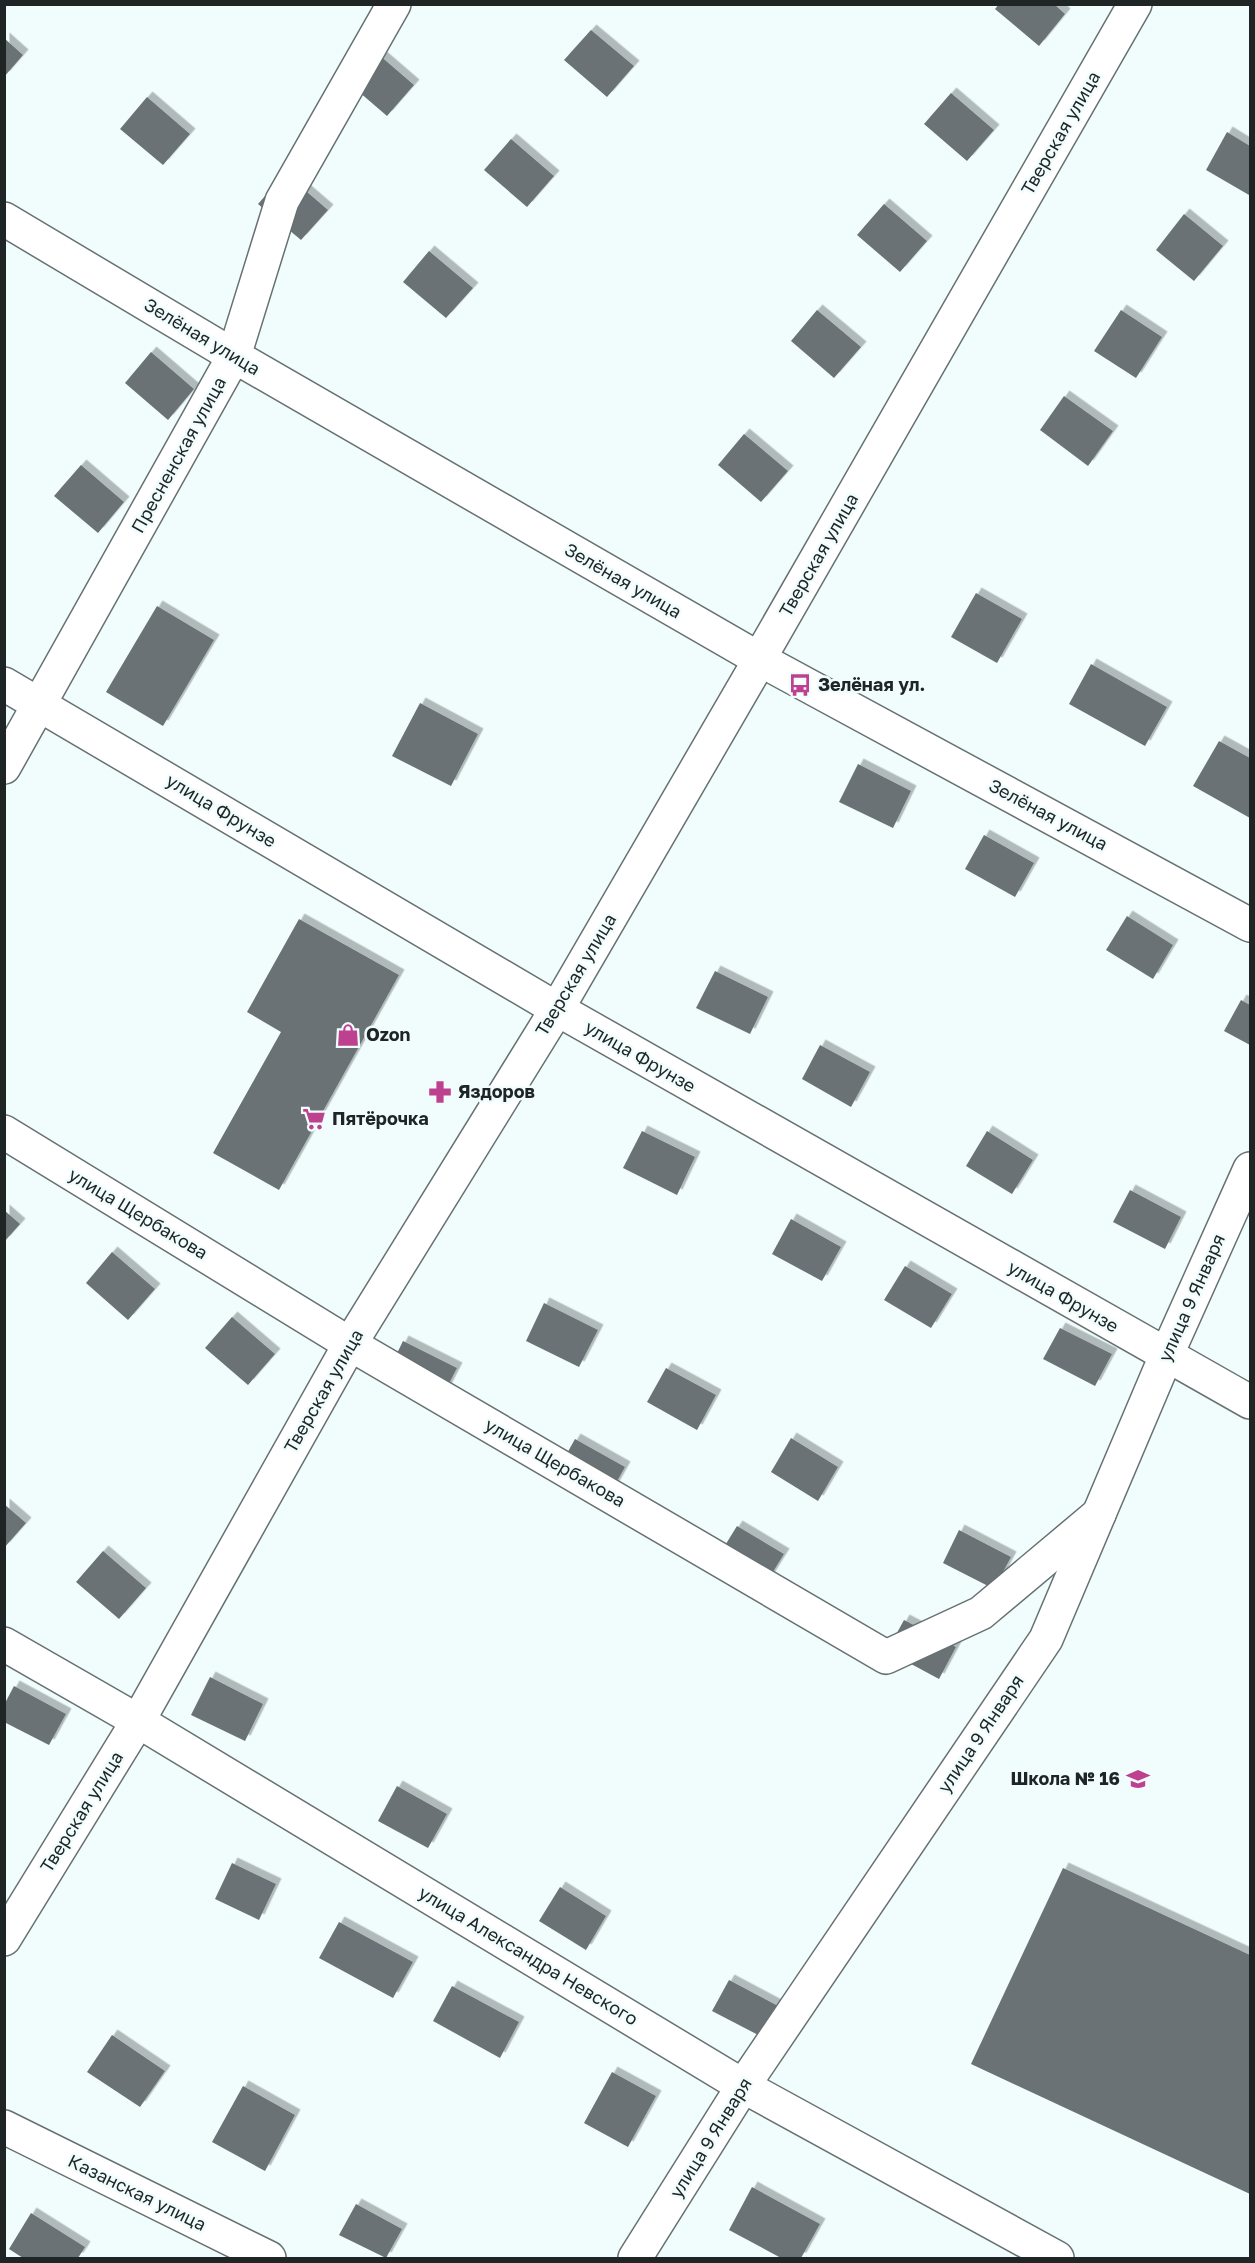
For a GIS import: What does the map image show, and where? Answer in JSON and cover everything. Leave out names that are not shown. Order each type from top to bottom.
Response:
[{"type":"street","name":"Пресненская улица","points":[[4,767],[234,357],[282,201],[394,4]]},
{"type":"street","name":"Тверская улица","points":[[4,1939],[138,1721],[350,1344],[556,1009],[752,674],[1135,4]]},
{"type":"street","name":"Зелёная улица","points":[[4,219],[234,357],[759,659],[1251,924]]},
{"type":"street","name":"улица Фрунзе","points":[[4,684],[556,1009],[1251,1402]]},
{"type":"street","name":"улица Щербакова","points":[[4,1132],[350,1344],[886,1657],[981,1613],[1099,1514]]},
{"type":"street","name":"улица 9 Января","points":[[635,2259],[743,2085],[1046,1639],[1166,1356],[1251,1168]]},
{"type":"street","name":"улица Александра Невского","points":[[4,1644],[138,1721],[743,2085],[1057,2259]]},
{"type":"street","name":"Казанская улица","points":[[4,2127],[269,2259]]},
{"type":"building","points":[[999,4],[1054,4],[1065,14],[1039,46],[995,9]]},
{"type":"building","points":[[591,30],[634,66],[607,97],[564,60]]},
{"type":"building","points":[[4,38],[23,55],[4,77]]},
{"type":"building","points":[[371,48],[414,85],[387,116],[344,79]]},
{"type":"building","points":[[951,93],[994,130],[967,161],[924,124]]},
{"type":"building","points":[[147,97],[190,134],[163,165],[120,129]]},
{"type":"building","points":[[1227,132],[1250,146],[1249,195],[1206,170]]},
{"type":"building","points":[[511,139],[554,176],[527,207],[484,170]]},
{"type":"building","points":[[285,173],[328,210],[301,240],[258,204]]},
{"type":"building","points":[[884,204],[927,241],[900,272],[857,235]]},
{"type":"building","points":[[1184,214],[1223,246],[1194,281],[1156,250]]},
{"type":"building","points":[[429,251],[473,288],[446,318],[403,282]]},
{"type":"building","points":[[817,310],[861,347],[834,378],[791,341]]},
{"type":"building","points":[[1121,310],[1162,337],[1136,378],[1094,351]]},
{"type":"building","points":[[151,352],[194,389],[168,420],[125,383]]},
{"type":"building","points":[[1064,396],[1113,431],[1088,466],[1040,430]]},
{"type":"building","points":[[744,434],[788,471],[761,502],[718,465]]},
{"type":"building","points":[[81,465],[124,502],[98,533],[54,496]]},
{"type":"building","points":[[976,593],[1022,619],[997,663],[951,637]]},
{"type":"building","points":[[157,606],[214,640],[163,726],[106,692]]},
{"type":"building","points":[[1091,664],[1167,707],[1145,746],[1069,704]]},
{"type":"building","points":[[420,703],[478,734],[451,786],[392,756]]},
{"type":"building","points":[[1219,741],[1250,758],[1250,818],[1193,786]]},
{"type":"building","points":[[858,764],[911,791],[893,828],[839,802]]},
{"type":"building","points":[[984,835],[1034,863],[1015,897],[965,869]]},
{"type":"building","points":[[1127,916],[1173,945],[1153,979],[1106,950]]},
{"type":"building","points":[[299,919],[399,975],[279,1190],[213,1153],[281,1032],[247,1012]]},
{"type":"building","points":[[715,971],[768,997],[750,1034],[696,1008]]},
{"type":"building","points":[[1241,1000],[1250,1005],[1250,1045],[1224,1031]]},
{"type":"building","points":[[820,1045],[870,1072],[851,1107],[802,1079]]},
{"type":"building","points":[[642,1131],[695,1157],[677,1195],[623,1168]]},
{"type":"building","points":[[987,1131],[1033,1160],[1012,1194],[966,1166]]},
{"type":"building","points":[[1130,1190],[1181,1217],[1165,1249],[1113,1222]]},
{"type":"building","points":[[4,1210],[20,1224],[4,1242]]},
{"type":"building","points":[[791,1219],[841,1247],[822,1281],[772,1254]]},
{"type":"building","points":[[112,1252],[155,1289],[128,1320],[86,1283]]},
{"type":"building","points":[[905,1266],[952,1294],[931,1328],[884,1300]]},
{"type":"building","points":[[544,1303],[598,1330],[579,1367],[526,1341]]},
{"type":"building","points":[[232,1317],[275,1354],[248,1385],[205,1348]]},
{"type":"building","points":[[1060,1328],[1112,1354],[1095,1386],[1043,1359]]},
{"type":"building","points":[[403,1341],[457,1368],[438,1405],[385,1378]]},
{"type":"building","points":[[666,1368],[716,1395],[697,1430],[647,1402]]},
{"type":"building","points":[[791,1438],[838,1467],[818,1501],[771,1472]]},
{"type":"building","points":[[575,1439],[625,1467],[606,1501],[556,1473]]},
{"type":"building","points":[[4,1504],[26,1523],[4,1548]]},
{"type":"building","points":[[737,1526],[784,1554],[763,1588],[716,1560]]},
{"type":"building","points":[[959,1530],[1011,1557],[994,1589],[943,1563]]},
{"type":"building","points":[[103,1551],[146,1588],[119,1619],[76,1582]]},
{"type":"building","points":[[904,1620],[956,1647],[939,1679],[887,1651]]},
{"type":"building","points":[[210,1677],[263,1704],[245,1741],[191,1715]]},
{"type":"building","points":[[14,1686],[66,1714],[49,1745],[4,1722],[4,1705]]},
{"type":"building","points":[[397,1786],[447,1814],[428,1848],[378,1821]]},
{"type":"building","points":[[232,1863],[276,1884],[259,1920],[215,1899]]},
{"type":"building","points":[[1063,1868],[1250,1955],[1250,2194],[971,2064]]},
{"type":"building","points":[[560,1887],[606,1916],[586,1950],[539,1921]]},
{"type":"building","points":[[339,1922],[413,1962],[393,1998],[319,1958]]},
{"type":"building","points":[[729,1980],[780,2007],[764,2038],[712,2011]]},
{"type":"building","points":[[452,1986],[519,2022],[500,2058],[433,2021]]},
{"type":"building","points":[[112,2035],[165,2071],[140,2107],[87,2072]]},
{"type":"building","points":[[612,2072],[656,2096],[628,2147],[584,2123]]},
{"type":"building","points":[[243,2086],[295,2115],[265,2171],[212,2142]]},
{"type":"building","points":[[752,2187],[820,2224],[801,2258],[781,2258],[729,2230]]},
{"type":"building","points":[[356,2204],[402,2229],[386,2258],[339,2235]]},
{"type":"building","points":[[31,2213],[85,2247],[78,2258],[23,2258],[9,2249]]},
{"type":"place","name":"Зелёная ул.","points":[[800,685]]},
{"type":"place","name":"Ozon","points":[[348,1035]]},
{"type":"place","name":"Яздоров","points":[[440,1092]]},
{"type":"place","name":"Пятёрочка","points":[[314,1119]]},
{"type":"place","name":"Школа № 16","points":[[1138,1779]]}]
